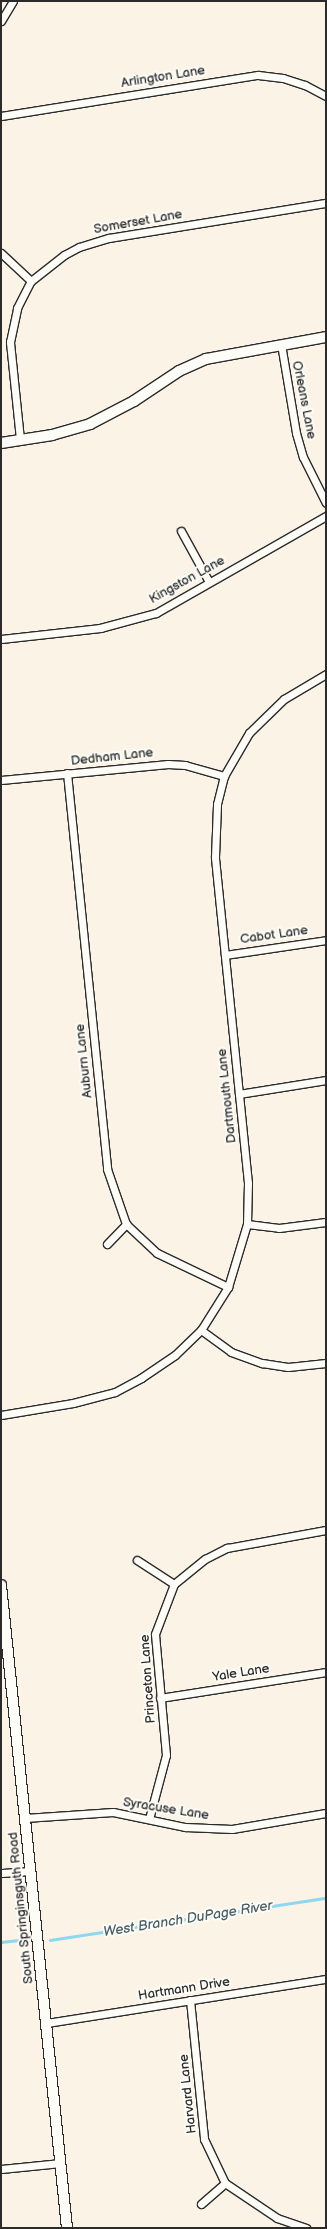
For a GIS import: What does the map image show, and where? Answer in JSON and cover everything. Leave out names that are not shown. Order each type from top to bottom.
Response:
[{"type":"street","points":[[1,20],[11,2]]},
{"type":"street","name":"Arlington Lane","points":[[1,116],[258,75],[299,83],[326,96]]},
{"type":"street","name":"Somerset Lane","points":[[20,439],[10,342],[17,308],[31,280],[64,255],[94,242],[326,202]]},
{"type":"street","points":[[1,253],[31,280]]},
{"type":"street","points":[[1,443],[52,435],[90,424],[134,401],[179,371],[206,359],[281,344],[326,337]]},
{"type":"street","name":"Orleans Lane","points":[[281,344],[296,434],[303,457],[326,503]]},
{"type":"street","name":"Kingston Lane","points":[[1,639],[100,628],[156,613],[326,516]]},
{"type":"street","points":[[181,531],[210,582]]},
{"type":"street","name":"Dartmouth Lane","points":[[1,1415],[74,1404],[115,1392],[161,1366],[201,1330],[228,1286],[247,1224],[248,1183],[215,857],[214,827],[216,804],[224,776],[249,733],[284,699],[326,674]]},
{"type":"street","name":"Dedham Lane","points":[[1,780],[168,764],[185,765],[224,776]]},
{"type":"street","name":"Auburn Lane","points":[[67,773],[107,1169],[126,1224],[157,1253],[228,1286]]},
{"type":"street","name":"Cabot Lane","points":[[225,955],[326,940]]},
{"type":"street","points":[[239,1094],[326,1080]]},
{"type":"street","points":[[247,1224],[279,1228],[326,1222]]},
{"type":"street","points":[[107,1244],[126,1224]]},
{"type":"street","points":[[201,1330],[231,1352],[262,1363],[288,1367],[326,1363]]},
{"type":"street","points":[[137,1560],[174,1584],[205,1559],[227,1548],[326,1530]]},
{"type":"street","name":"Princeton Lane","points":[[149,1819],[166,1755],[155,1634],[174,1584]]},
{"type":"street","name":"South Springinsguth Road","points":[[1,1585],[68,2228]]},
{"type":"street","name":"Yale Lane","points":[[160,1698],[326,1672]]},
{"type":"street","name":"Syracuse Lane","points":[[25,1818],[91,1812],[127,1814],[185,1827],[232,1828],[326,1813]]},
{"type":"street","points":[[1,1874],[30,1871]]},
{"type":"street","name":"Hartmann Drive","points":[[46,2023],[326,1979]]},
{"type":"street","name":"Harvard Lane","points":[[190,2000],[204,2139],[225,2183]]},
{"type":"street","points":[[1,2169],[61,2162]]},
{"type":"street","points":[[201,2204],[225,2183],[277,2218],[306,2228]]},
{"type":"waterway","name":"West Branch DuPage River","points":[[50,1940],[326,1898]]},
{"type":"waterway","name":"West Branch DuPage River","points":[[1,1942],[21,1940]]}]
